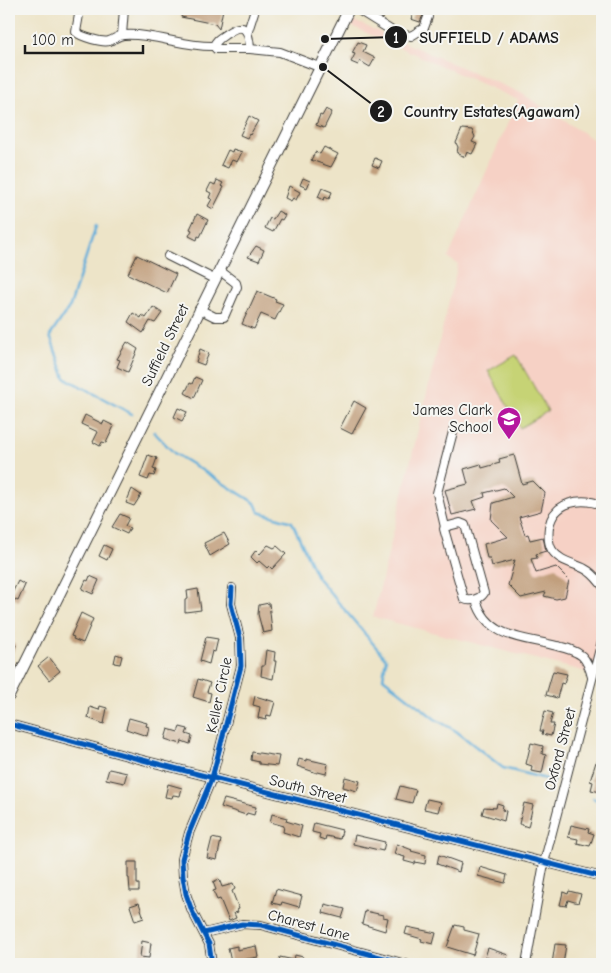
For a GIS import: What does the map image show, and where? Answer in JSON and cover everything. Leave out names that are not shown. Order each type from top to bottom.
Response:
[{"type":"main road","name":"Suffield Street","points":[[9,696],[349,9]]},
{"type":"street","points":[[80,9],[76,32],[80,36],[108,42],[122,35],[151,37],[197,46],[214,46],[216,49],[250,48],[280,52],[319,67]]},
{"type":"street","points":[[122,35],[124,9]]},
{"type":"street","points":[[250,48],[248,32],[255,9]]},
{"type":"street","points":[[357,9],[397,34],[411,36],[424,28],[428,17]]},
{"type":"street","points":[[214,46],[216,41],[233,29],[243,28],[248,32]]},
{"type":"street","points":[[168,256],[236,282],[237,287],[224,317],[215,317],[199,310]]},
{"type":"street","points":[[445,527],[460,523],[464,525],[484,593],[476,600],[466,601],[464,599],[444,529],[437,493],[454,428]]},
{"type":"street","points":[[602,505],[581,500],[567,504],[553,516],[549,537],[550,545],[557,556],[590,572],[602,585]]},
{"type":"street","name":"Keller Circle","points":[[212,964],[209,944],[186,894],[182,876],[182,859],[189,833],[212,778],[241,666],[240,638],[232,604],[232,588]]},
{"type":"street","points":[[476,600],[484,618],[493,627],[511,635],[572,650],[582,656],[586,661],[592,679]]},
{"type":"street","name":"Oxford Street","points":[[526,964],[544,863],[602,641]]},
{"type":"street","name":"South Street","points":[[9,724],[212,778],[602,877]]},
{"type":"street","name":"Charest Lane","points":[[204,933],[242,924],[261,925],[406,964]]},
{"type":"shaded area","name":"James Clark School","points":[[354,21],[521,93],[602,145],[602,676],[373,617],[458,264],[448,258],[518,100],[351,26]]},
{"type":"green space","points":[[516,355],[548,411],[520,428],[488,371]]},
{"type":"building","points":[[183,9],[223,9],[219,29],[215,24],[181,17]]},
{"type":"building","points":[[373,9],[387,9],[383,19],[372,12]]},
{"type":"building","points":[[415,9],[424,13],[420,22],[411,19]]},
{"type":"building","points":[[358,42],[366,45],[363,52],[375,58],[370,67],[360,61],[358,65],[351,62],[355,54],[352,53]]},
{"type":"building","points":[[326,109],[332,112],[324,128],[316,125],[320,115],[322,116]]},
{"type":"building","points":[[249,116],[258,121],[247,138],[240,135]]},
{"type":"building","points":[[462,129],[472,130],[475,137],[472,142],[477,144],[472,154],[467,152],[465,157],[457,153],[458,147],[456,143]]},
{"type":"building","points":[[324,147],[338,154],[331,167],[311,160],[315,152],[320,154]]},
{"type":"building","points":[[233,149],[242,152],[237,162],[232,160],[228,168],[221,165],[228,150],[232,152]]},
{"type":"building","points":[[375,158],[382,161],[379,168],[372,165]]},
{"type":"building","points":[[303,178],[310,181],[307,188],[300,185]]},
{"type":"building","points":[[217,180],[223,183],[221,186],[224,187],[213,209],[208,206],[212,199],[209,198],[211,193],[207,191],[211,183],[215,185]]},
{"type":"building","points":[[289,186],[300,192],[296,200],[293,198],[291,201],[285,198]]},
{"type":"building","points":[[322,188],[332,192],[329,199],[325,197],[324,200],[318,197]]},
{"type":"building","points":[[278,211],[285,215],[282,220],[280,219],[273,232],[265,228],[270,218],[273,219]]},
{"type":"building","points":[[197,214],[208,220],[197,240],[189,236]]},
{"type":"building","points":[[256,246],[264,250],[259,261],[248,257]]},
{"type":"building","points":[[137,255],[176,274],[167,293],[128,274]]},
{"type":"building","points":[[257,291],[283,304],[275,320],[261,314],[254,329],[242,324]]},
{"type":"building","points":[[153,307],[162,313],[155,323],[150,321],[143,333],[128,322],[133,313],[141,318],[142,315],[146,318]]},
{"type":"building","points":[[127,342],[138,349],[128,372],[117,367],[120,360],[117,359]]},
{"type":"building","points":[[200,349],[209,353],[204,365],[196,362]]},
{"type":"building","points":[[195,377],[202,380],[194,398],[185,393]]},
{"type":"building","points":[[354,401],[366,408],[352,434],[340,428]]},
{"type":"building","points":[[178,408],[187,412],[182,421],[174,417]]},
{"type":"building","points":[[85,415],[103,424],[104,421],[114,426],[106,443],[102,442],[100,446],[93,442],[98,432],[81,424]]},
{"type":"building","points":[[148,455],[157,458],[153,469],[156,470],[154,476],[150,475],[148,480],[140,477]]},
{"type":"building","points":[[514,455],[522,484],[533,481],[545,493],[541,511],[519,517],[525,535],[528,534],[530,540],[543,537],[546,551],[536,554],[537,558],[531,559],[536,573],[556,567],[569,580],[565,597],[556,599],[544,596],[546,592],[521,598],[508,585],[515,560],[492,566],[490,558],[487,558],[484,544],[508,537],[491,520],[493,503],[513,497],[504,488],[484,493],[485,497],[473,501],[476,509],[452,515],[445,490],[468,484],[464,469],[481,464],[482,468],[500,463],[499,459]]},
{"type":"building","points":[[132,489],[141,495],[134,506],[126,503]]},
{"type":"building","points":[[120,514],[129,518],[125,526],[130,528],[127,534],[112,527]]},
{"type":"building","points":[[224,533],[230,544],[210,556],[204,543]]},
{"type":"building","points":[[104,545],[112,549],[107,560],[99,556]]},
{"type":"building","points":[[268,545],[274,548],[277,546],[286,554],[272,569],[269,566],[267,568],[259,561],[257,563],[251,557],[256,550],[260,554]]},
{"type":"building","points":[[90,576],[99,580],[93,594],[82,589]]},
{"type":"building","points":[[18,581],[25,585],[18,601],[10,597]]},
{"type":"building","points":[[198,589],[201,610],[185,612],[185,600],[188,599],[187,591]]},
{"type":"building","points":[[269,603],[272,631],[263,633],[258,614],[259,605]]},
{"type":"building","points":[[81,613],[93,619],[83,643],[73,639],[74,637],[71,636]]},
{"type":"building","points":[[206,637],[218,639],[215,652],[212,651],[209,664],[200,661]]},
{"type":"building","points":[[9,642],[16,645],[9,661]]},
{"type":"building","points":[[266,650],[275,652],[274,661],[276,661],[273,679],[261,676]]},
{"type":"building","points":[[116,654],[122,656],[120,664],[114,663]]},
{"type":"building","points":[[49,657],[60,671],[49,680],[38,666]]},
{"type":"building","points":[[553,671],[567,674],[564,684],[561,683],[557,698],[546,695]]},
{"type":"building","points":[[198,679],[210,683],[207,692],[211,693],[209,702],[193,697]]},
{"type":"building","points":[[255,696],[275,702],[271,716],[267,715],[266,720],[258,718],[260,707],[253,705]]},
{"type":"building","points":[[100,706],[107,708],[104,724],[88,718],[90,707],[99,710]]},
{"type":"building","points":[[545,711],[553,713],[550,724],[554,724],[551,736],[542,734],[543,731],[540,731]]},
{"type":"building","points":[[129,718],[147,723],[146,726],[149,727],[147,736],[126,729]]},
{"type":"building","points":[[180,727],[188,729],[186,734],[192,736],[190,744],[182,741],[181,744],[165,739],[168,729],[178,732]]},
{"type":"building","points":[[531,743],[543,746],[542,754],[546,755],[542,773],[531,771],[532,766],[526,764]]},
{"type":"building","points":[[252,752],[279,756],[277,766],[259,764],[259,762],[251,760]]},
{"type":"building","points":[[299,759],[328,764],[326,774],[297,766]]},
{"type":"building","points":[[596,762],[602,764],[601,792],[591,790],[593,782],[590,781]]},
{"type":"building","points":[[109,769],[127,773],[124,783],[106,779]]},
{"type":"building","points":[[345,777],[360,781],[357,791],[343,787]]},
{"type":"building","points":[[168,784],[182,788],[180,796],[165,797]]},
{"type":"building","points":[[400,786],[416,790],[412,803],[396,799]]},
{"type":"building","points":[[224,799],[256,807],[254,815],[247,813],[246,815],[221,807]]},
{"type":"building","points":[[427,799],[441,802],[438,812],[424,809]]},
{"type":"building","points":[[497,803],[503,805],[502,810],[506,811],[504,821],[482,814],[484,807],[496,808]]},
{"type":"building","points":[[524,803],[533,805],[528,827],[519,824]]},
{"type":"building","points":[[272,814],[287,818],[286,821],[302,826],[299,837],[283,832],[284,826],[270,822]]},
{"type":"building","points":[[314,823],[342,830],[340,839],[326,836],[325,840],[319,838],[320,834],[312,832]]},
{"type":"building","points":[[571,825],[589,829],[588,832],[594,834],[590,846],[577,843],[578,839],[568,837]]},
{"type":"building","points":[[355,835],[385,842],[383,851],[353,844]]},
{"type":"building","points":[[212,838],[221,840],[217,860],[207,858]]},
{"type":"building","points":[[397,844],[411,851],[426,855],[425,864],[404,861],[405,857],[394,854]]},
{"type":"building","points":[[439,855],[461,863],[459,872],[437,864]]},
{"type":"building","points":[[128,862],[137,862],[137,884],[139,884],[139,891],[130,891]]},
{"type":"building","points":[[480,867],[507,875],[505,883],[478,876]]},
{"type":"building","points":[[219,879],[222,887],[233,884],[235,889],[232,891],[239,909],[237,910],[238,912],[234,913],[236,918],[229,921],[220,899],[217,900],[213,891],[216,890],[213,882]]},
{"type":"building","points":[[276,889],[302,896],[299,907],[282,902],[281,905],[272,903]]},
{"type":"building","points":[[569,891],[581,894],[578,903],[568,900],[566,906],[560,905],[563,892],[568,894]]},
{"type":"building","points":[[139,903],[144,918],[135,921],[130,906]]},
{"type":"building","points":[[325,904],[345,909],[342,918],[323,913]]},
{"type":"building","points":[[365,911],[388,918],[385,931],[362,924]]},
{"type":"building","points":[[455,925],[464,927],[464,930],[479,934],[473,955],[447,947]]},
{"type":"building","points":[[407,927],[436,933],[433,944],[405,934]]},
{"type":"building","points":[[142,941],[151,943],[149,958],[140,957]]},
{"type":"building","points":[[555,944],[566,945],[563,964],[552,964]]},
{"type":"building","points":[[237,946],[237,950],[256,946],[258,957],[231,962],[228,948]]},
{"type":"building","points":[[488,948],[508,955],[505,964],[485,957]]},
{"type":"building","points":[[295,955],[303,957],[301,964],[278,964],[280,957],[294,960]]},
{"type":"waterway","points":[[96,226],[70,306],[50,336],[65,378],[132,414]]},
{"type":"waterway","points":[[154,432],[174,453],[255,503],[259,512],[292,522],[317,577],[386,659],[383,678],[435,719],[456,731],[503,768],[554,781]]},
{"type":"waterway","points":[[593,798],[602,803]]},
{"type":"cycle path","points":[[212,964],[209,944],[192,911],[186,894],[182,859],[189,833],[212,778],[241,666],[240,638],[231,604],[232,588]]},
{"type":"cycle path","points":[[9,724],[602,877]]},
{"type":"cycle path","points":[[204,933],[242,924],[261,925],[406,964]]},
{"type":"place","name":"SUFFIELD / ADAMS","points":[[325,39]]},
{"type":"place","name":"Country Estates(Agawam)","points":[[323,67]]},
{"type":"place","name":"James Clark School","points":[[509,440]]}]
